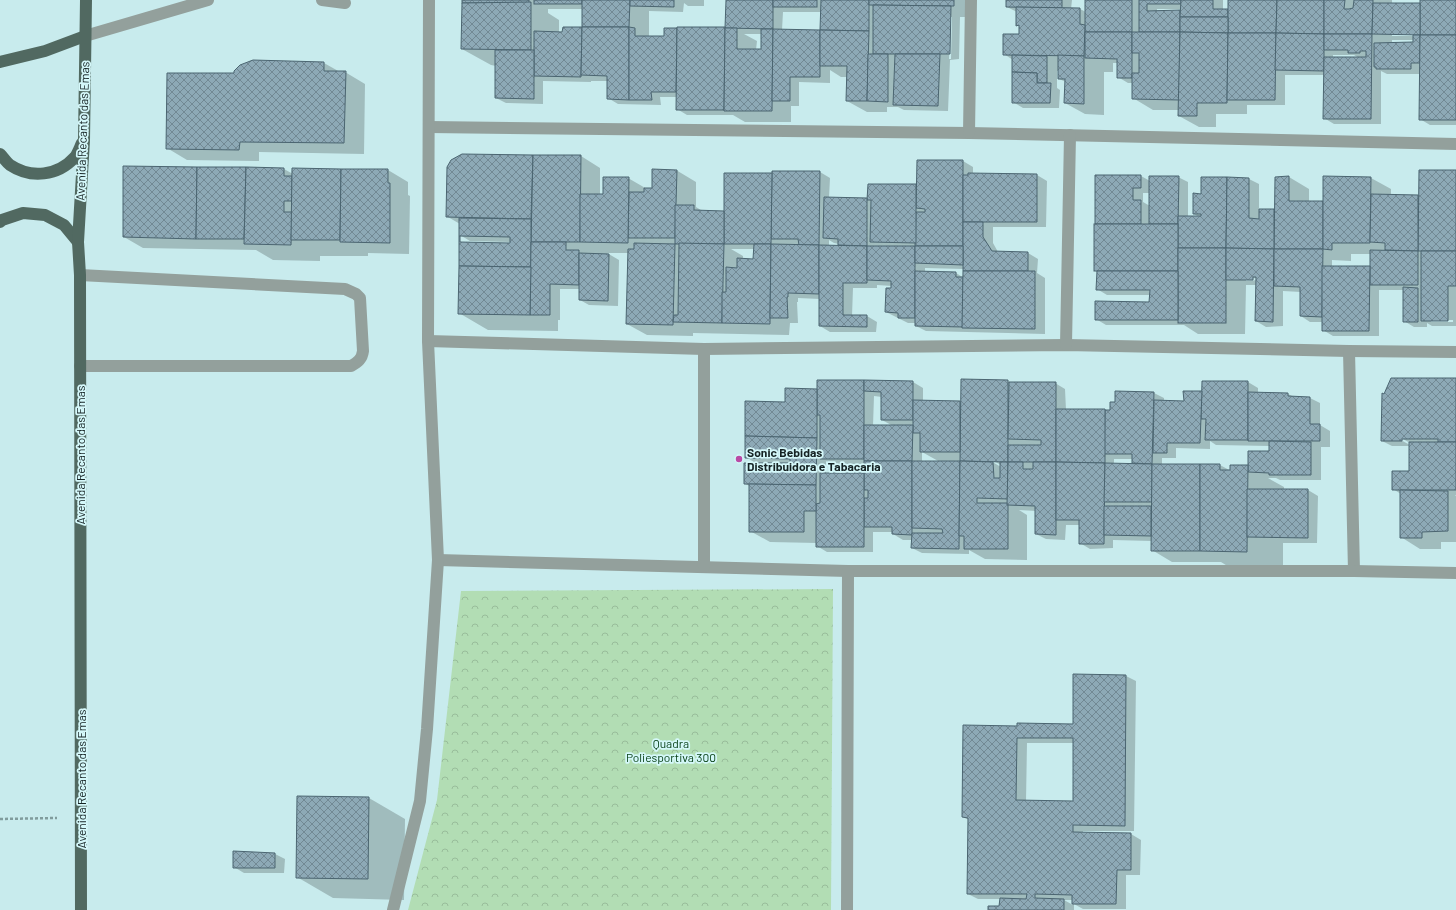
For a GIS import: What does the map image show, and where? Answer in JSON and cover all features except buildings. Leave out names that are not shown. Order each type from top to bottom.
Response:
[{"type":"main road","name":"Avenida Recanto das Emas","points":[[81,910],[80,275],[78,242],[84,140],[86,0]]},
{"type":"main road","points":[[0,62],[45,51],[85,36]]},
{"type":"main road","points":[[0,154],[9,164],[25,173],[44,174],[61,168],[66,164],[75,156],[84,140]]},
{"type":"main road","points":[[0,222],[23,213],[45,215],[64,225],[78,242]]},
{"type":"street","points":[[85,36],[208,0]]},
{"type":"street","points":[[322,0],[345,3]]},
{"type":"street","points":[[393,910],[420,801],[427,729],[438,560],[428,341],[429,0]]},
{"type":"street","points":[[969,133],[972,0]]},
{"type":"street","points":[[429,127],[969,133],[1456,144]]},
{"type":"street","points":[[1066,345],[1070,135]]},
{"type":"street","points":[[80,275],[345,289],[356,294],[360,298],[363,351],[362,357],[358,362],[351,366],[80,366]]},
{"type":"street","points":[[428,341],[704,349],[1066,345],[1456,352]]},
{"type":"street","points":[[704,349],[704,567]]},
{"type":"street","points":[[1349,351],[1354,571]]},
{"type":"street","points":[[438,560],[848,571],[1354,571],[1456,573]]},
{"type":"street","points":[[846,910],[848,571]]},
{"type":"path","points":[[0,819],[81,818]]},
{"type":"green space","name":"Quadra Poliesportiva 300","points":[[833,589],[831,910],[408,910],[437,800],[461,591]]},
{"type":"place","name":"Sonic Bebidas Distribuidora e Tabacaria","points":[[739,459]]}]
